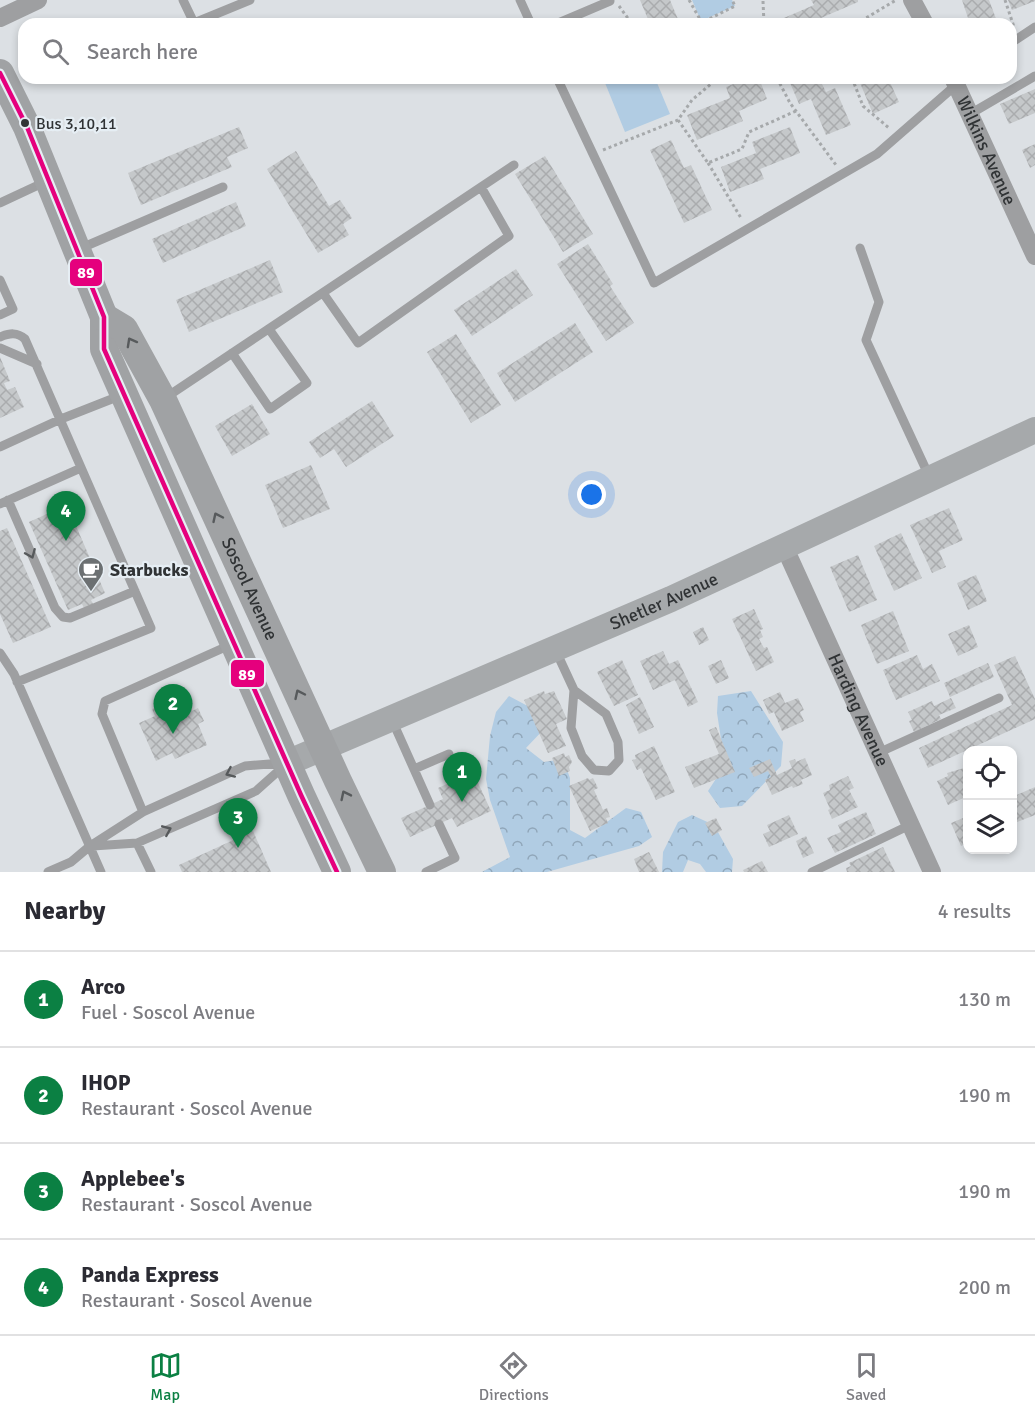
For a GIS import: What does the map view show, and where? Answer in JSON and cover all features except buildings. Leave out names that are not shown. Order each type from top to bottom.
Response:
[{"type":"main road","name":"Soscol Avenue","points":[[0,73],[27,127],[104,317],[104,349],[337,872]]},
{"type":"main road","name":"Soscol Avenue","points":[[104,317],[124,329],[164,400],[382,872]]},
{"type":"street","points":[[0,18],[38,0]]},
{"type":"street","points":[[912,0],[922,18]]},
{"type":"street","name":"Wilkins Avenue","points":[[959,84],[970,114],[1035,256]]},
{"type":"street","name":"Shetler Avenue","points":[[287,763],[555,650],[1035,430]]},
{"type":"street","name":"Harding Avenue","points":[[784,546],[932,872]]},
{"type":"lane","points":[[183,0],[191,18]]},
{"type":"lane","points":[[208,18],[250,0]]},
{"type":"lane","points":[[519,0],[528,18]]},
{"type":"lane","points":[[570,18],[610,1]]},
{"type":"lane","points":[[1017,40],[1035,27]]},
{"type":"lane","points":[[970,114],[1035,76]]},
{"type":"lane","points":[[560,84],[654,283],[877,154],[954,84]]},
{"type":"lane","points":[[164,400],[514,165]]},
{"type":"lane","points":[[0,202],[49,181]]},
{"type":"lane","points":[[76,250],[223,187]]},
{"type":"lane","points":[[323,293],[358,343],[509,236],[481,187]]},
{"type":"lane","points":[[860,248],[879,302],[866,340],[930,478]]},
{"type":"lane","points":[[0,280],[13,309],[0,315]]},
{"type":"lane","points":[[232,353],[270,409],[307,383],[269,329]]},
{"type":"lane","points":[[0,337],[19,334],[25,339],[151,628],[17,681]]},
{"type":"lane","points":[[0,348],[37,364]]},
{"type":"lane","points":[[0,447],[124,394]]},
{"type":"lane","points":[[81,468],[4,502],[55,608],[63,616],[70,618],[135,591]]},
{"type":"lane","points":[[143,812],[102,714],[105,701],[234,643]]},
{"type":"lane","points":[[555,650],[574,690],[606,714],[618,742],[619,751],[619,760],[609,771],[594,770],[582,756],[571,728],[574,690]]},
{"type":"lane","points":[[0,653],[17,681],[101,872]]},
{"type":"lane","points":[[878,753],[999,698]]},
{"type":"lane","points":[[391,719],[430,805]]},
{"type":"lane","points":[[414,769],[449,754]]},
{"type":"lane","points":[[90,846],[137,843],[256,791],[287,763]]},
{"type":"lane","points":[[48,872],[70,862],[90,846],[143,812],[245,766],[287,763]]},
{"type":"lane","points":[[426,872],[455,858],[439,824]]},
{"type":"lane","points":[[812,872],[910,825]]},
{"type":"lane","points":[[137,843],[151,872]]},
{"type":"path","points":[[689,0],[698,18]]},
{"type":"path","points":[[709,18],[735,6],[732,0]]},
{"type":"path","points":[[764,0],[764,18]]},
{"type":"path","points":[[866,18],[896,0]]},
{"type":"path","points":[[1005,0],[1009,18]]},
{"type":"path","points":[[610,1],[622,8],[628,18]]},
{"type":"path","points":[[593,154],[678,120],[692,99],[711,84]]},
{"type":"path","points":[[780,84],[796,111],[842,174]]},
{"type":"path","points":[[854,84],[862,106],[897,136]]},
{"type":"path","points":[[708,163],[742,148],[748,132],[796,111]]},
{"type":"path","points":[[678,120],[708,163],[747,229]]},
{"type":"green space","points":[[692,0],[732,0],[735,6],[708,18],[700,18]]},
{"type":"green space","points":[[605,84],[658,84],[670,114],[625,132]]},
{"type":"green space","points":[[751,691],[783,742],[781,766],[742,806],[720,808],[708,791],[725,765],[717,713],[718,696]]},
{"type":"green space","points":[[509,696],[537,711],[546,727],[526,748],[544,762],[563,759],[570,778],[570,830],[585,838],[626,808],[641,812],[652,837],[639,846],[547,872],[482,872],[510,857],[490,800],[486,779],[490,736],[496,712]]},
{"type":"green space","points":[[692,815],[714,825],[733,859],[732,872],[706,872],[700,864],[688,860],[683,872],[662,872],[663,852],[678,822]]},
{"type":"transit line","name":"89","points":[[0,73],[27,127],[104,317],[104,349],[337,872]]},
{"type":"place","name":"Bus 3,10,11","points":[[25,123]]},
{"type":"place","name":"Panda Express","points":[[66,541]]},
{"type":"place","name":"Starbucks","points":[[91,593]]},
{"type":"place","name":"IHOP","points":[[173,734]]},
{"type":"place","name":"Arco","points":[[462,802]]},
{"type":"place","name":"Applebee's","points":[[238,848]]}]
